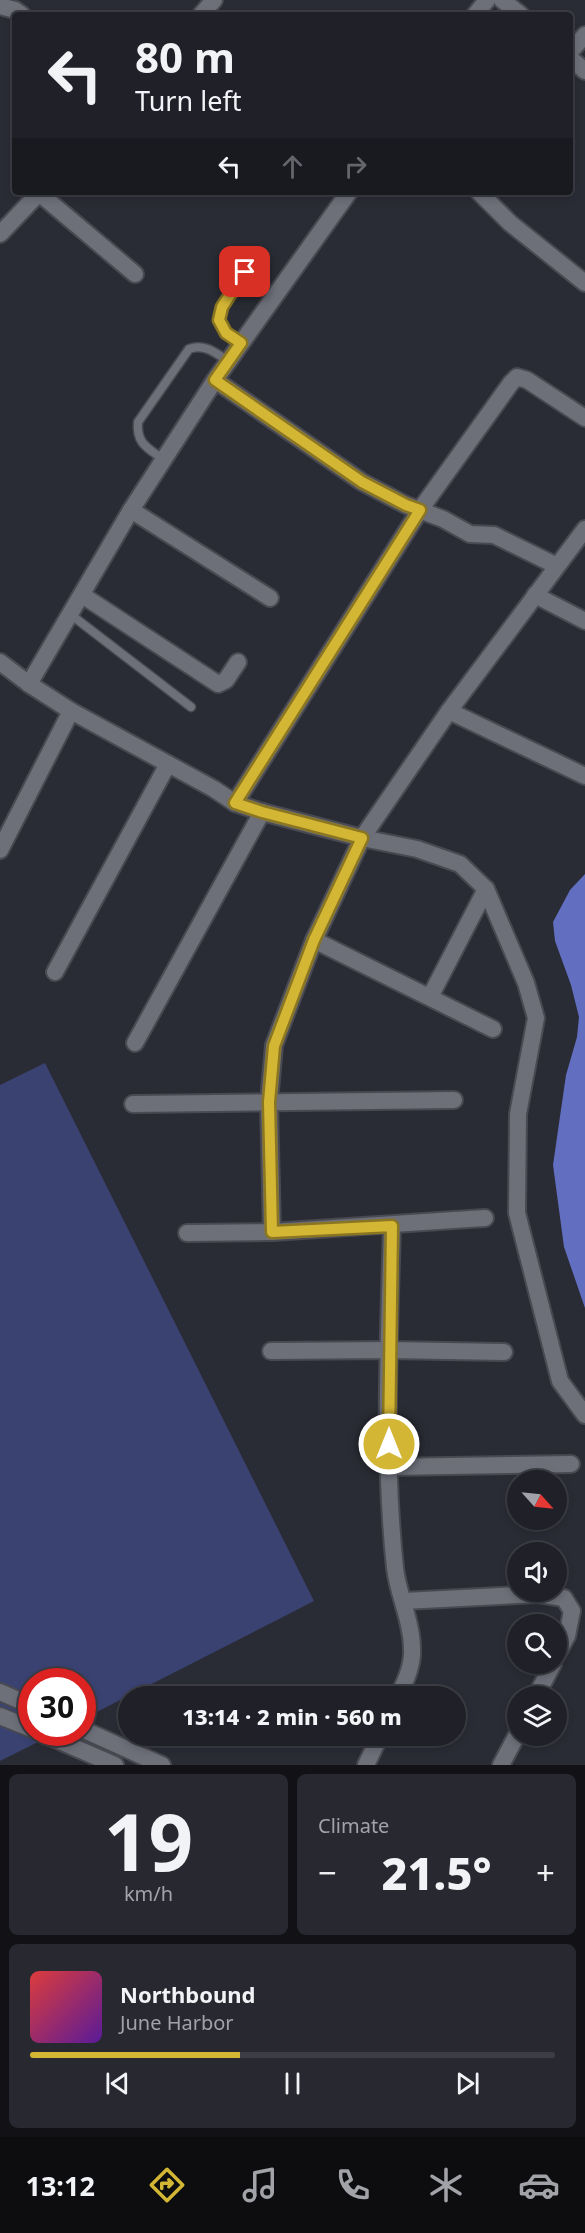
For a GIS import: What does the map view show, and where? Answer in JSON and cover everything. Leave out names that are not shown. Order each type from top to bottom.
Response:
[{"type":"street","points":[[204,12],[214,0]]},
{"type":"street","points":[[477,12],[487,0]]},
{"type":"street","points":[[573,49],[585,35]]},
{"type":"street","points":[[573,61],[585,71]]},
{"type":"street","points":[[0,234],[38,195]]},
{"type":"street","points":[[42,195],[135,274]]},
{"type":"street","points":[[29,684],[131,510],[215,380],[347,195]]},
{"type":"street","points":[[482,195],[510,223],[585,283]]},
{"type":"street","points":[[235,803],[420,510],[511,383],[517,377],[527,381],[585,418]]},
{"type":"street","points":[[215,380],[362,482],[470,534],[494,535],[557,566]]},
{"type":"street","points":[[131,510],[270,598]]},
{"type":"street","points":[[272,1232],[269,1102],[274,1046],[314,940],[362,838],[449,711],[585,529]]},
{"type":"street","points":[[82,595],[219,684],[226,680],[238,662]]},
{"type":"street","points":[[535,595],[585,621]]},
{"type":"street","points":[[0,662],[71,711],[214,789],[235,803],[362,838],[417,849],[460,864],[486,889],[526,983],[536,1018],[518,1114],[517,1213],[560,1381],[585,1415]]},
{"type":"street","points":[[0,850],[71,711]]},
{"type":"street","points":[[449,711],[585,776]]},
{"type":"street","points":[[54,972],[168,764]]},
{"type":"street","points":[[135,1043],[262,812]]},
{"type":"street","points":[[430,997],[486,889]]},
{"type":"street","points":[[314,940],[493,1029]]},
{"type":"street","points":[[134,1104],[454,1100]]},
{"type":"street","points":[[187,1233],[272,1232],[392,1226],[485,1218]]},
{"type":"street","points":[[392,1226],[389,1467],[395,1571],[404,1601],[413,1650],[403,1686]]},
{"type":"street","points":[[271,1351],[504,1352]]},
{"type":"street","points":[[389,1467],[571,1464]]},
{"type":"street","points":[[404,1601],[538,1594],[564,1598],[572,1611],[567,1636]]},
{"type":"street","points":[[0,1692],[18,1700]]},
{"type":"street","points":[[0,1716],[18,1723]]},
{"type":"street","points":[[96,1735],[162,1765]]},
{"type":"street","points":[[96,1757],[105,1739]]},
{"type":"street","points":[[71,1746],[115,1765]]},
{"type":"street","points":[[366,1765],[375,1746]]},
{"type":"street","points":[[501,1765],[511,1746]]},
{"type":"lane","points":[[241,343],[226,333],[219,320],[222,307],[257,254]]},
{"type":"lane","points":[[164,460],[141,442],[137,433],[138,422],[189,349],[205,347],[228,361]]},
{"type":"lane","points":[[70,614],[191,707]]},
{"type":"shaded area","points":[[585,874],[585,1308],[564,1247],[553,1165],[566,1075],[577,1037],[579,1017],[571,985],[555,941],[553,922],[570,890]]},
{"type":"shaded area","points":[[45,1063],[314,1601],[148,1686],[118,1686],[118,1701],[96,1712],[96,1668],[18,1668],[18,1746],[30,1746],[0,1761],[0,1085]]},
{"type":"route","points":[[245,272],[222,307],[219,320],[226,333],[241,343],[215,380],[362,482],[420,510],[235,803],[362,838],[314,940],[274,1046],[269,1102],[272,1232],[392,1226],[389,1444]]}]
